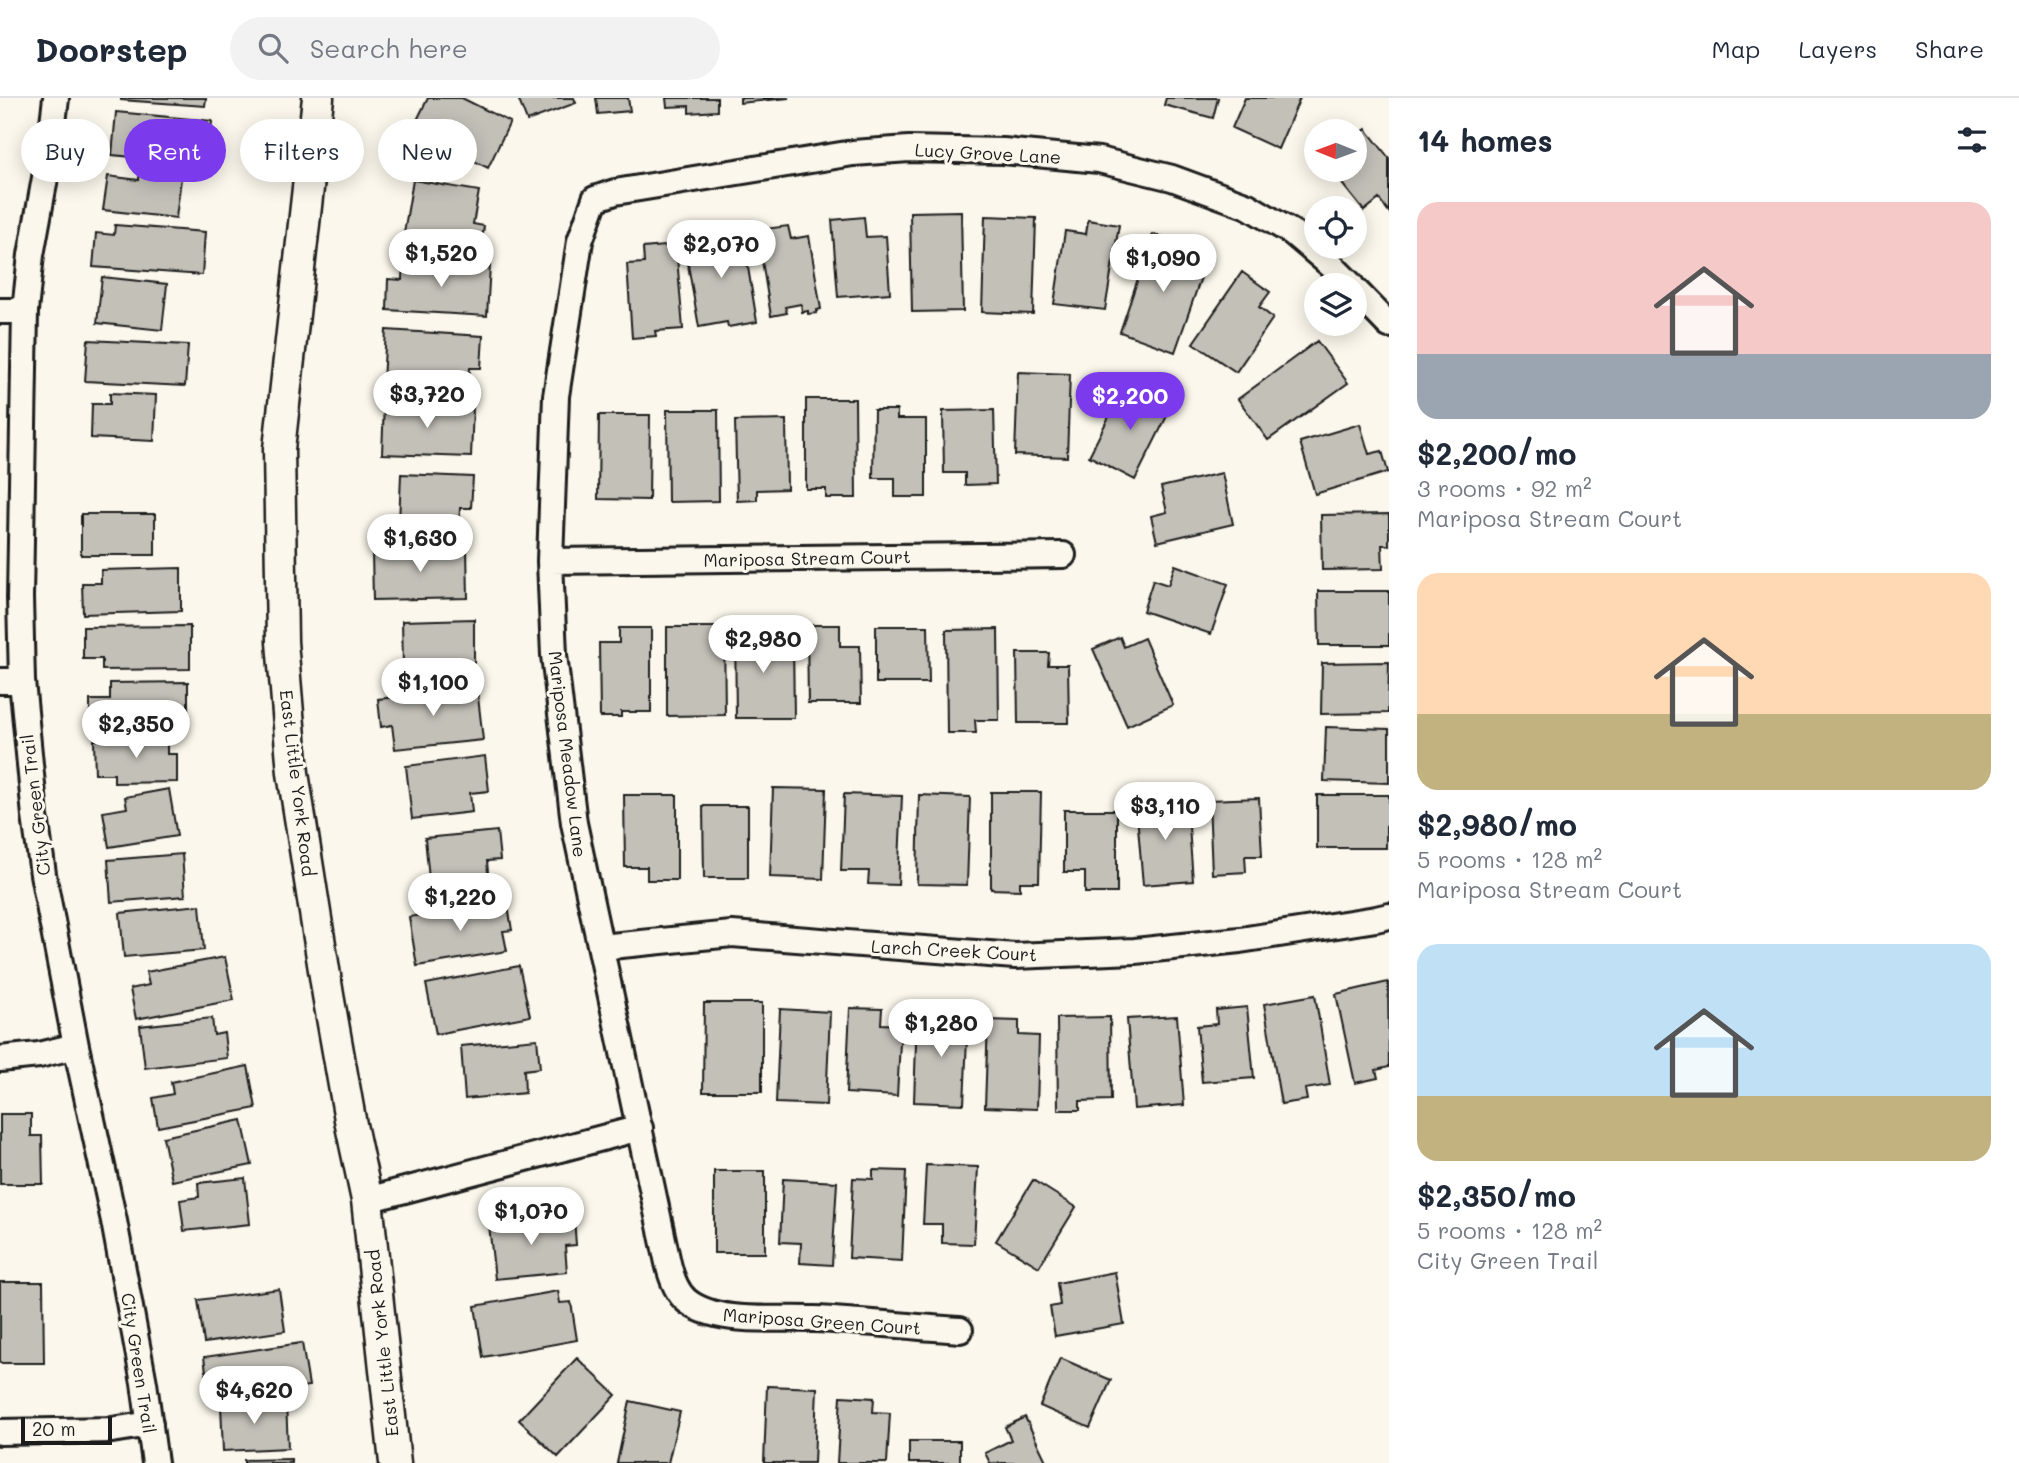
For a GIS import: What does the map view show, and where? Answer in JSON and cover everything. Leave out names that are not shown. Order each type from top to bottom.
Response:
[{"type":"street","name":"City Green Trail","points":[[56,98],[31,255],[12,311],[20,598],[11,681],[43,874],[76,1046],[114,1221],[144,1383],[155,1463]]},
{"type":"street","name":"East Little York Road","points":[[318,98],[279,449],[282,642],[293,773],[337,1047],[367,1200],[395,1463]]},
{"type":"street","name":"Lucy Grove Lane","points":[[595,199],[615,192],[853,153],[898,150],[1003,151],[1099,160],[1172,178],[1248,206],[1293,233],[1339,273]]},
{"type":"street","name":"Mariposa Meadow Lane","points":[[595,199],[580,241],[556,396],[550,561],[554,655],[574,823],[668,1263],[673,1282],[686,1301]]},
{"type":"street","name":"Lucy Grove Lane","points":[[1367,301],[1389,324]]},
{"type":"street","name":"Mariposa Stream Court","points":[[550,561],[1063,555]]},
{"type":"street","name":"Larch Creek Court","points":[[601,947],[732,933],[1015,956],[1042,955],[1135,951],[1240,940],[1389,916]]},
{"type":"street","points":[[0,1059],[39,1055],[76,1046]]},
{"type":"street","points":[[367,1200],[640,1128]]},
{"type":"street","name":"Mariposa Green Court","points":[[686,1301],[715,1314],[735,1317],[814,1319],[960,1330]]},
{"type":"street","points":[[0,1432],[112,1430],[150,1424]]},
{"type":"building","points":[[121,98],[206,98],[205,106]]},
{"type":"building","points":[[428,98],[462,98],[510,122],[488,168],[477,162],[477,119],[418,119]]},
{"type":"building","points":[[518,98],[574,98],[576,103],[527,121]]},
{"type":"building","points":[[596,98],[628,98],[630,111],[598,114]]},
{"type":"building","points":[[666,98],[717,98],[717,111],[689,113],[689,106],[667,107]]},
{"type":"building","points":[[740,98],[789,98],[740,103]]},
{"type":"building","points":[[1166,98],[1218,98],[1213,118],[1164,105]]},
{"type":"building","points":[[1245,98],[1300,98],[1278,149],[1232,128]]},
{"type":"building","points":[[116,112],[191,119],[124,119],[124,156],[112,155]]},
{"type":"building","points":[[1367,130],[1389,158],[1389,212],[1379,199],[1367,209],[1367,196],[1352,196],[1341,182],[1367,182]]},
{"type":"building","points":[[110,176],[124,178],[124,182],[181,182],[176,218],[103,210]]},
{"type":"building","points":[[413,182],[479,191],[473,224],[484,226],[481,246],[404,233]]},
{"type":"building","points":[[961,211],[963,311],[912,312],[910,212]]},
{"type":"building","points":[[985,216],[1036,218],[1033,314],[982,312]]},
{"type":"building","points":[[864,217],[866,237],[886,236],[890,293],[838,297],[832,220]]},
{"type":"building","points":[[1088,220],[1119,225],[1105,310],[1054,304],[1065,231],[1086,234]]},
{"type":"building","points":[[115,225],[205,232],[202,275],[93,267],[96,233],[114,235]]},
{"type":"building","points":[[788,226],[791,239],[809,236],[821,309],[817,310],[817,313],[802,312],[801,304],[785,307],[787,313],[771,316],[757,230]]},
{"type":"building","points":[[742,231],[757,322],[728,327],[727,322],[699,327],[684,242]]},
{"type":"building","points":[[1153,234],[1189,247],[1186,256],[1206,263],[1175,352],[1120,332]]},
{"type":"building","points":[[676,245],[683,329],[655,331],[656,336],[632,338],[627,264],[644,263],[643,248]]},
{"type":"building","points":[[403,260],[490,265],[487,316],[387,310],[388,279],[402,280]]},
{"type":"building","points":[[1242,272],[1270,292],[1259,307],[1273,318],[1236,372],[1193,343]]},
{"type":"building","points":[[102,277],[167,284],[162,330],[97,323]]},
{"type":"building","points":[[386,330],[483,336],[481,368],[470,368],[469,386],[383,381]]},
{"type":"building","points":[[88,340],[188,345],[185,386],[85,381]]},
{"type":"building","points":[[1317,341],[1348,383],[1268,440],[1238,399]]},
{"type":"building","points":[[1018,372],[1070,374],[1067,457],[1015,455]]},
{"type":"building","points":[[1125,385],[1171,408],[1135,480],[1089,456]]},
{"type":"building","points":[[110,393],[156,395],[154,441],[91,438],[92,404],[110,404]]},
{"type":"building","points":[[806,399],[855,399],[856,498],[826,498],[826,489],[806,489]]},
{"type":"building","points":[[384,403],[473,407],[471,457],[382,454]]},
{"type":"building","points":[[667,410],[718,410],[719,501],[668,502]]},
{"type":"building","points":[[874,410],[897,410],[897,419],[926,419],[926,497],[895,497],[895,478],[873,478]]},
{"type":"building","points":[[994,410],[996,484],[965,485],[965,473],[944,473],[943,411]]},
{"type":"building","points":[[599,415],[650,415],[649,500],[598,499]]},
{"type":"building","points":[[786,420],[787,489],[757,490],[757,500],[737,501],[735,421]]},
{"type":"building","points":[[1360,424],[1369,454],[1382,451],[1388,472],[1315,494],[1300,442]]},
{"type":"building","points":[[1222,473],[1233,524],[1157,542],[1151,516],[1167,512],[1161,487]]},
{"type":"building","points":[[401,474],[473,477],[471,508],[460,508],[459,527],[399,524]]},
{"type":"building","points":[[81,514],[155,514],[155,555],[81,555]]},
{"type":"building","points":[[1389,514],[1389,545],[1382,545],[1383,569],[1322,570],[1321,515]]},
{"type":"building","points":[[467,549],[468,598],[373,600],[372,551]]},
{"type":"building","points":[[1175,565],[1228,584],[1211,634],[1143,611],[1153,580],[1168,585]]},
{"type":"building","points":[[181,568],[181,611],[83,614],[82,583],[101,583],[101,570]]},
{"type":"building","points":[[1318,591],[1389,591],[1389,645],[1319,645]]},
{"type":"building","points":[[474,619],[474,663],[403,664],[402,621]]},
{"type":"building","points":[[807,625],[840,625],[840,646],[860,646],[861,703],[808,703]]},
{"type":"building","points":[[190,626],[190,669],[102,670],[102,659],[83,659],[83,627]]},
{"type":"building","points":[[765,626],[765,639],[793,639],[794,718],[736,718],[735,627]]},
{"type":"building","points":[[876,626],[928,626],[929,683],[876,683]]},
{"type":"building","points":[[667,627],[724,627],[725,715],[667,716]]},
{"type":"building","points":[[619,628],[651,628],[651,712],[621,712],[621,717],[600,717],[599,643],[619,643]]},
{"type":"building","points":[[998,629],[999,720],[975,720],[976,733],[947,733],[946,630]]},
{"type":"building","points":[[1120,637],[1124,647],[1144,638],[1173,705],[1127,726],[1093,649]]},
{"type":"building","points":[[1017,653],[1049,653],[1048,665],[1068,665],[1069,723],[1018,723]]},
{"type":"building","points":[[1389,662],[1388,713],[1321,714],[1322,663]]},
{"type":"building","points":[[188,682],[188,727],[90,728],[90,700],[110,700],[110,683]]},
{"type":"building","points":[[477,688],[483,740],[395,749],[392,725],[381,727],[378,699]]},
{"type":"building","points":[[1326,727],[1389,729],[1389,783],[1324,781]]},
{"type":"building","points":[[167,738],[167,754],[177,754],[177,782],[114,783],[114,774],[95,774],[94,740]]},
{"type":"building","points":[[485,756],[489,791],[470,793],[472,812],[412,819],[406,766]]},
{"type":"building","points":[[773,788],[826,789],[823,879],[770,877]]},
{"type":"building","points":[[169,789],[177,836],[109,847],[103,812],[127,808],[125,797]]},
{"type":"building","points":[[991,792],[1041,792],[1039,882],[1020,882],[1020,890],[991,889]]},
{"type":"building","points":[[844,794],[902,796],[898,885],[868,884],[869,871],[841,871]]},
{"type":"building","points":[[624,795],[677,795],[677,880],[647,880],[647,867],[625,867]]},
{"type":"building","points":[[919,795],[970,797],[967,885],[917,884]]},
{"type":"building","points":[[1317,795],[1389,795],[1386,848],[1317,848]]},
{"type":"building","points":[[1259,798],[1262,856],[1245,856],[1246,872],[1212,874],[1209,800]]},
{"type":"building","points":[[1187,799],[1193,881],[1143,885],[1136,803]]},
{"type":"building","points":[[703,806],[748,806],[748,878],[704,878]]},
{"type":"building","points":[[1064,810],[1117,810],[1117,893],[1085,893],[1085,872],[1064,872]]},
{"type":"building","points":[[497,831],[500,860],[487,861],[489,883],[430,889],[425,838]]},
{"type":"building","points":[[182,854],[185,896],[111,902],[108,860]]},
{"type":"building","points":[[507,900],[512,930],[503,931],[507,951],[417,966],[409,917]]},
{"type":"building","points":[[200,905],[204,950],[124,957],[120,913]]},
{"type":"building","points":[[225,957],[234,1000],[136,1019],[130,989],[149,985],[146,972]]},
{"type":"building","points":[[519,966],[530,1016],[436,1034],[426,984]]},
{"type":"building","points":[[1388,982],[1389,1067],[1376,1070],[1378,1078],[1355,1083],[1336,994]]},
{"type":"building","points":[[1315,995],[1330,1085],[1305,1089],[1307,1100],[1281,1104],[1264,1004]]},
{"type":"building","points":[[704,1003],[762,1003],[762,1092],[703,1092]]},
{"type":"building","points":[[1247,1007],[1254,1078],[1202,1082],[1197,1026],[1217,1024],[1216,1010]]},
{"type":"building","points":[[850,1008],[882,1009],[881,1024],[901,1025],[897,1096],[846,1093]]},
{"type":"building","points":[[780,1009],[830,1012],[826,1105],[776,1103]]},
{"type":"building","points":[[917,1014],[968,1016],[964,1104],[914,1102]]},
{"type":"building","points":[[1177,1016],[1184,1105],[1134,1109],[1127,1019]]},
{"type":"building","points":[[1110,1017],[1111,1100],[1080,1101],[1080,1110],[1058,1110],[1057,1018]]},
{"type":"building","points":[[212,1018],[214,1035],[224,1033],[227,1058],[145,1068],[140,1026]]},
{"type":"building","points":[[988,1020],[1019,1021],[1019,1035],[1039,1036],[1037,1109],[985,1107]]},
{"type":"building","points":[[537,1039],[540,1068],[524,1070],[525,1093],[465,1099],[461,1046]]},
{"type":"building","points":[[248,1066],[256,1108],[158,1127],[153,1098],[173,1094],[171,1082]]},
{"type":"building","points":[[0,1114],[31,1114],[31,1136],[42,1136],[43,1184],[0,1184]]},
{"type":"building","points":[[242,1120],[252,1165],[172,1181],[163,1137]]},
{"type":"building","points":[[926,1165],[978,1167],[974,1244],[942,1243],[942,1224],[923,1224]]},
{"type":"building","points":[[873,1170],[906,1171],[902,1261],[849,1258],[853,1178],[873,1179]]},
{"type":"building","points":[[714,1171],[765,1171],[765,1253],[714,1253]]},
{"type":"building","points":[[245,1178],[250,1224],[184,1231],[180,1200],[199,1197],[198,1183]]},
{"type":"building","points":[[783,1179],[837,1182],[832,1265],[800,1263],[801,1243],[780,1242]]},
{"type":"building","points":[[1033,1180],[1076,1207],[1039,1267],[996,1241]]},
{"type":"building","points":[[574,1217],[576,1245],[565,1246],[567,1272],[495,1279],[489,1225]]},
{"type":"building","points":[[1115,1272],[1124,1324],[1055,1336],[1050,1307],[1060,1305],[1057,1283]]},
{"type":"building","points":[[0,1282],[43,1282],[44,1363],[0,1363]]},
{"type":"building","points":[[279,1289],[285,1331],[204,1343],[198,1300]]},
{"type":"building","points":[[558,1291],[560,1303],[571,1302],[577,1340],[483,1357],[475,1306]]},
{"type":"building","points":[[302,1343],[309,1386],[231,1397],[229,1383],[208,1386],[204,1357]]},
{"type":"building","points":[[577,1358],[616,1395],[558,1457],[519,1420]]},
{"type":"building","points":[[1060,1358],[1111,1380],[1090,1428],[1040,1406]]},
{"type":"building","points":[[767,1386],[817,1388],[814,1463],[764,1463]]},
{"type":"building","points":[[841,1396],[874,1398],[873,1412],[890,1413],[887,1463],[837,1463]]},
{"type":"building","points":[[630,1401],[680,1412],[668,1463],[617,1463]]},
{"type":"building","points":[[286,1402],[288,1448],[223,1451],[221,1405]]},
{"type":"building","points":[[1025,1417],[1047,1463],[990,1463],[985,1453],[1011,1440],[1005,1427]]},
{"type":"building","points":[[909,1441],[960,1441],[960,1463],[909,1463]]},
{"type":"building","points":[[291,1459],[291,1463],[244,1463],[244,1460]]}]
